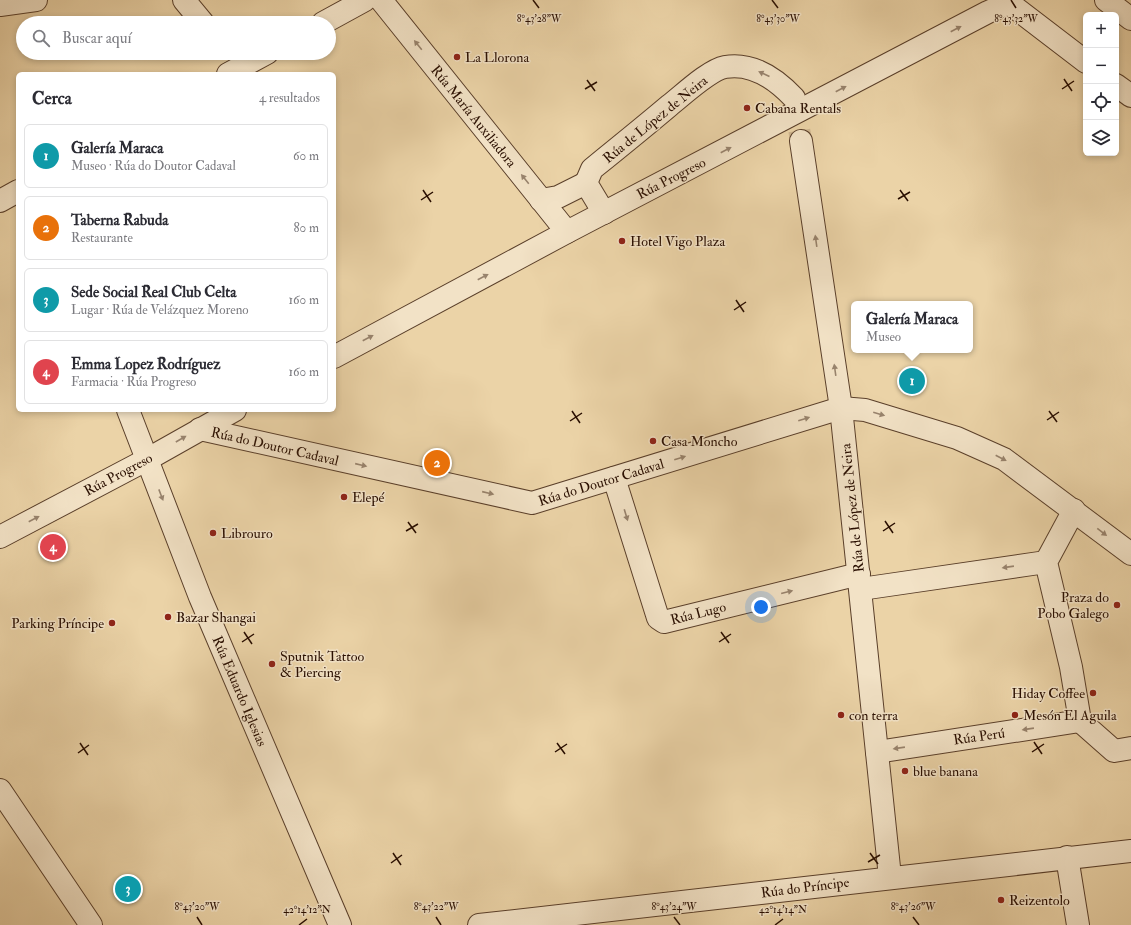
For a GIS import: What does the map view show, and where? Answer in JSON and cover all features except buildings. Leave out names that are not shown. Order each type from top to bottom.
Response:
[{"type":"street","points":[[0,4],[36,0]]},
{"type":"street","points":[[335,16],[365,0]]},
{"type":"street","name":"Rúa María Auxiliadora","points":[[381,0],[567,232]]},
{"type":"street","points":[[1106,0],[1131,19]]},
{"type":"street","points":[[181,2],[196,16]]},
{"type":"street","points":[[1007,2],[1083,60]]},
{"type":"street","name":"Rúa Progreso","points":[[336,356],[567,232],[1007,2]]},
{"type":"street","points":[[233,65],[247,60]]},
{"type":"street","name":"Rúa de López de Neira","points":[[586,183],[592,169],[701,80],[724,67],[745,67],[765,73],[780,82],[794,98]]},
{"type":"street","points":[[1119,87],[1131,96]]},
{"type":"street","name":"Rúa de López de Neira","points":[[801,141],[841,408],[890,877]]},
{"type":"street","points":[[541,200],[558,197],[586,183],[604,213]]},
{"type":"street","points":[[0,201],[16,192]]},
{"type":"street","name":"Rúa do Doutor Cadaval","points":[[200,429],[532,503],[841,408],[865,410],[957,438],[1004,459],[1131,554]]},
{"type":"street","name":"Rúa Eduardo Iglesias","points":[[129,412],[200,597],[340,925]]},
{"type":"street","name":"Rúa Progreso","points":[[0,537],[148,459],[231,412]]},
{"type":"street","name":"Rúa Lugo","points":[[614,478],[658,618],[660,621],[664,622],[860,582],[1046,562]]},
{"type":"street","points":[[1074,510],[1046,562],[1071,667],[1080,721],[1114,751],[1131,748]]},
{"type":"street","name":"Rúa Perú","points":[[877,752],[1080,721]]},
{"type":"street","points":[[0,790],[91,925]]},
{"type":"street","name":"Rúa do Príncipe","points":[[479,925],[890,877],[1131,851]]},
{"type":"street","points":[[1067,857],[1078,925]]},
{"type":"tunnel","points":[[794,98],[801,141]]},
{"type":"place","name":"La Llorona","points":[[457,57]]},
{"type":"place","name":"Cabana Rentals","points":[[747,108]]},
{"type":"place","name":"Hotel Vigo Plaza","points":[[622,241]]},
{"type":"place","name":"Galería Maraca","points":[[912,381]]},
{"type":"place","name":"Casa Moncho","points":[[653,441]]},
{"type":"place","name":"Taberna Rabuda","points":[[437,463]]},
{"type":"place","name":"Elepé","points":[[344,497]]},
{"type":"place","name":"Librouro","points":[[213,533]]},
{"type":"place","name":"Emma Lopez Rodríguez","points":[[53,547]]},
{"type":"place","name":"Praza do Pobo Galego","points":[[1117,605]]},
{"type":"place","name":"Bazar Shangai","points":[[168,617]]},
{"type":"place","name":"Parking Príncipe","points":[[112,623]]},
{"type":"place","name":"Sputnik Tattoo & Piercing","points":[[272,664]]},
{"type":"place","name":"Hiday Coffee","points":[[1093,693]]},
{"type":"place","name":"con terra","points":[[841,715]]},
{"type":"place","name":"Mesón El Aguila","points":[[1015,715]]},
{"type":"place","name":"blue banana","points":[[905,771]]},
{"type":"place","name":"Sede Social Real Club Celta","points":[[128,889]]},
{"type":"place","name":"Reizentolo","points":[[1001,900]]}]
